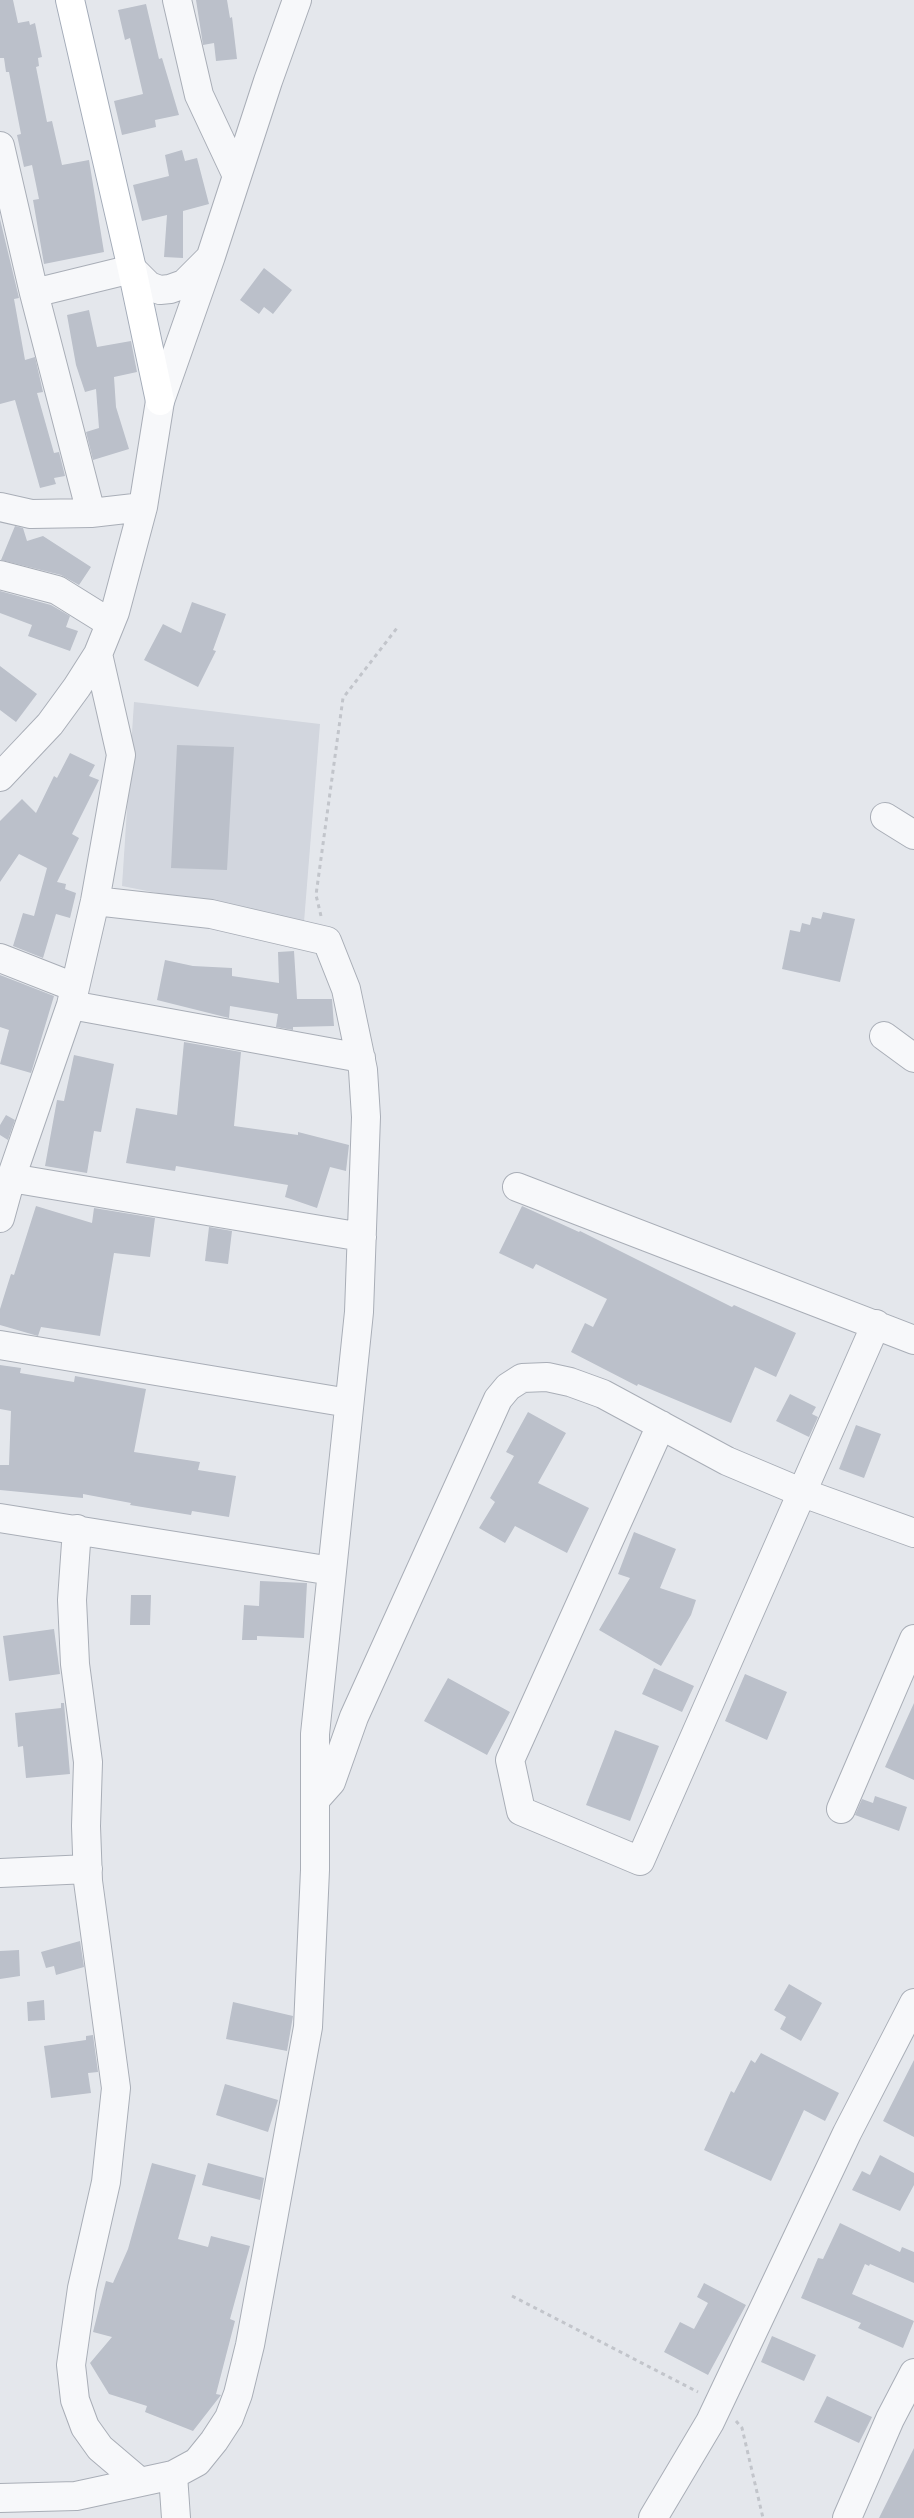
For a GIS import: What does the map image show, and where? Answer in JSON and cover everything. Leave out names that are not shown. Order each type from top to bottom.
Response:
[{"type":"main road","points":[[70,0],[132,269],[160,401]]},
{"type":"street","points":[[177,0],[199,96],[237,176]]},
{"type":"street","points":[[4,767],[50,724],[98,654],[110,623],[143,507],[160,401],[211,256],[268,80],[297,0]]},
{"type":"street","points":[[0,146],[34,293],[91,513]]},
{"type":"street","points":[[34,293],[132,269],[148,286],[160,290],[170,289],[184,284],[211,256]]},
{"type":"street","points":[[0,507],[31,514],[91,513],[143,507]]},
{"type":"street","points":[[0,575],[57,590],[110,623]]},
{"type":"street","points":[[0,1218],[9,1165],[72,996],[95,901],[121,756],[98,654]]},
{"type":"street","points":[[885,817],[914,835]]},
{"type":"street","points":[[0,2498],[76,2496],[173,2475],[197,2462],[229,2418],[238,2394],[250,2344],[308,2027],[315,1870],[314,1734],[359,1312],[366,1117],[361,1058],[346,989],[327,941],[211,914],[95,901]]},
{"type":"street","points":[[0,958],[72,996],[361,1058]]},
{"type":"street","points":[[884,1036],[914,1058]]},
{"type":"street","points":[[9,1165],[362,1237]]},
{"type":"street","points":[[517,1187],[914,1340]]},
{"type":"street","points":[[660,1425],[510,1760],[521,1811],[640,1861],[876,1324]]},
{"type":"street","points":[[0,1345],[350,1402]]},
{"type":"street","points":[[315,1800],[331,1782],[354,1717],[498,1399],[508,1387],[522,1378],[546,1377],[570,1382],[603,1394],[728,1460],[803,1493],[914,1534]]},
{"type":"street","points":[[0,1518],[332,1571]]},
{"type":"street","points":[[77,1529],[72,1600],[75,1664],[88,1762],[86,1826],[88,1870],[116,2088],[106,2182],[82,2288],[71,2365],[75,2400],[85,2427],[100,2448],[140,2482]]},
{"type":"street","points":[[841,1809],[914,1639]]},
{"type":"street","points":[[0,1873],[88,1870]]},
{"type":"street","points":[[653,2518],[720,2402],[847,2133],[914,2003]]},
{"type":"street","points":[[847,2518],[890,2419],[914,2373]]},
{"type":"street","points":[[173,2475],[176,2518]]},
{"type":"path","points":[[327,941],[316,895],[343,698],[397,628]]},
{"type":"path","points":[[512,2296],[720,2402],[742,2428],[763,2518]]},
{"type":"shaded area","points":[[134,702],[320,724],[304,922],[122,886]]},
{"type":"building","points":[[0,0],[13,0],[18,23],[29,21],[30,25],[35,23],[42,57],[38,58],[39,66],[36,67],[47,122],[52,121],[62,165],[89,160],[104,252],[44,264],[33,200],[39,199],[32,165],[24,167],[17,135],[21,134],[9,72],[6,72],[4,58],[0,58]]},
{"type":"building","points":[[196,0],[227,0],[230,18],[232,17],[237,59],[216,61],[214,43],[203,45]]},
{"type":"building","points":[[146,4],[159,59],[162,58],[179,115],[155,120],[156,127],[122,135],[114,101],[143,94],[130,38],[125,40],[118,10]]},
{"type":"building","points":[[182,150],[185,161],[197,158],[209,204],[183,211],[183,258],[164,257],[167,215],[142,221],[133,185],[169,176],[165,155]]},
{"type":"building","points":[[0,219],[19,298],[14,299],[25,360],[35,357],[43,392],[37,393],[54,453],[59,452],[65,476],[54,478],[56,484],[40,488],[15,400],[0,404]]},
{"type":"building","points":[[264,268],[292,290],[273,314],[264,307],[259,314],[240,300]]},
{"type":"building","points":[[89,310],[97,347],[131,341],[137,372],[114,377],[116,407],[129,449],[93,460],[86,432],[99,428],[96,389],[85,392],[76,365],[67,315]]},
{"type":"building","points":[[15,526],[23,528],[27,541],[43,536],[91,567],[79,585],[61,575],[1,560]]},
{"type":"building","points":[[0,591],[51,605],[70,616],[66,627],[78,631],[70,651],[28,636],[32,625],[0,613]]},
{"type":"building","points":[[192,602],[226,614],[213,650],[216,651],[198,687],[144,660],[163,624],[181,633]]},
{"type":"building","points":[[0,666],[37,694],[16,722],[0,710]]},
{"type":"building","points":[[177,745],[234,747],[227,870],[171,868]]},
{"type":"building","points":[[70,753],[95,765],[89,776],[99,780],[72,834],[79,838],[57,882],[66,884],[65,889],[76,893],[70,918],[56,914],[43,958],[13,946],[23,913],[34,916],[47,868],[19,854],[0,882],[0,821],[22,799],[36,813],[54,776],[57,778]]},
{"type":"building","points":[[823,912],[855,919],[840,982],[782,969],[790,930],[800,932],[802,923],[810,925],[812,917],[821,919]]},
{"type":"building","points":[[294,951],[297,999],[332,999],[334,1026],[293,1027],[293,1030],[276,1027],[278,1014],[230,1006],[229,1018],[157,1000],[165,960],[193,966],[232,968],[232,976],[279,983],[278,952]]},
{"type":"building","points":[[0,975],[54,996],[31,1073],[0,1064],[9,1030],[0,1027]]},
{"type":"building","points":[[184,1042],[241,1052],[234,1126],[298,1135],[298,1132],[349,1145],[346,1171],[330,1167],[317,1208],[285,1197],[288,1185],[176,1166],[175,1171],[126,1163],[136,1108],[177,1115]]},
{"type":"building","points":[[74,1055],[114,1064],[101,1132],[94,1131],[87,1173],[45,1166],[57,1100],[64,1101]]},
{"type":"building","points":[[6,1115],[15,1120],[8,1140],[0,1135],[0,1125]]},
{"type":"building","points":[[36,1206],[92,1223],[94,1208],[155,1218],[150,1257],[114,1253],[100,1336],[41,1327],[38,1336],[0,1325],[0,1309],[11,1274],[14,1275]]},
{"type":"building","points":[[522,1206],[580,1231],[732,1307],[734,1305],[796,1333],[776,1377],[755,1367],[731,1423],[638,1384],[637,1386],[571,1352],[585,1323],[593,1327],[607,1299],[536,1264],[533,1269],[499,1253]]},
{"type":"building","points":[[209,1227],[232,1231],[228,1264],[205,1261]]},
{"type":"building","points":[[0,1365],[21,1368],[20,1373],[74,1382],[75,1376],[146,1389],[134,1452],[200,1462],[198,1470],[236,1476],[229,1517],[192,1511],[191,1515],[130,1505],[131,1503],[83,1494],[83,1498],[0,1490],[0,1465],[9,1465],[11,1411],[0,1409]]},
{"type":"building","points":[[790,1394],[816,1407],[812,1414],[818,1417],[809,1437],[776,1421]]},
{"type":"building","points":[[528,1412],[566,1433],[538,1483],[589,1508],[567,1553],[515,1526],[505,1543],[479,1528],[495,1502],[490,1498],[514,1456],[506,1452]]},
{"type":"building","points":[[856,1425],[881,1434],[864,1478],[839,1469]]},
{"type":"building","points":[[634,1532],[676,1549],[660,1588],[696,1600],[691,1615],[661,1666],[599,1630],[630,1578],[618,1574]]},
{"type":"building","points":[[260,1581],[307,1583],[304,1638],[257,1636],[257,1640],[242,1640],[244,1605],[259,1606]]},
{"type":"building","points":[[131,1595],[151,1595],[150,1625],[130,1625]]},
{"type":"building","points":[[54,1629],[60,1674],[9,1681],[3,1636]]},
{"type":"building","points":[[654,1668],[694,1686],[682,1712],[642,1694]]},
{"type":"building","points":[[745,1674],[787,1692],[767,1740],[725,1721]]},
{"type":"building","points":[[448,1678],[510,1712],[487,1755],[424,1721]]},
{"type":"building","points":[[61,1703],[64,1703],[70,1774],[26,1778],[23,1746],[18,1747],[15,1713],[61,1708]]},
{"type":"building","points":[[914,1703],[914,1780],[885,1767]]},
{"type":"building","points":[[615,1730],[659,1746],[630,1821],[586,1805]]},
{"type":"building","points":[[875,1796],[907,1807],[899,1831],[855,1815],[862,1799],[873,1803]]},
{"type":"building","points":[[80,1941],[84,1967],[56,1975],[54,1966],[46,1968],[41,1952]]},
{"type":"building","points":[[19,1950],[20,1976],[0,1979],[0,1951]]},
{"type":"building","points":[[789,1984],[822,2003],[801,2041],[780,2029],[786,2017],[774,2010]]},
{"type":"building","points":[[44,2000],[45,2020],[28,2021],[27,2002]]},
{"type":"building","points":[[233,2002],[293,2016],[287,2051],[226,2039]]},
{"type":"building","points":[[93,2035],[98,2072],[88,2073],[91,2093],[51,2098],[44,2046],[86,2040],[86,2036]]},
{"type":"building","points":[[761,2053],[839,2093],[825,2121],[804,2110],[771,2181],[704,2150],[731,2091],[734,2093],[751,2060],[755,2063]]},
{"type":"building","points":[[914,2060],[914,2137],[883,2121]]},
{"type":"building","points":[[225,2084],[278,2100],[268,2132],[216,2115]]},
{"type":"building","points":[[880,2155],[914,2173],[914,2185],[900,2211],[852,2190],[862,2171],[870,2175]]},
{"type":"building","points":[[152,2163],[196,2175],[178,2239],[208,2247],[211,2236],[250,2246],[230,2319],[235,2321],[216,2394],[221,2395],[193,2431],[145,2412],[147,2406],[109,2394],[90,2363],[112,2337],[93,2332],[106,2281],[113,2283],[128,2249]]},
{"type":"building","points":[[208,2163],[264,2178],[260,2200],[202,2185]]},
{"type":"building","points":[[840,2223],[900,2252],[902,2247],[914,2252],[914,2283],[870,2264],[869,2266],[865,2264],[852,2294],[914,2321],[903,2348],[858,2328],[861,2323],[801,2298],[818,2258],[823,2259]]},
{"type":"building","points":[[704,2283],[746,2305],[708,2375],[664,2352],[680,2322],[694,2329],[708,2303],[697,2297]]},
{"type":"building","points":[[772,2336],[816,2355],[804,2381],[761,2362]]},
{"type":"building","points":[[827,2396],[872,2417],[859,2443],[814,2422]]},
{"type":"building","points":[[914,2448],[914,2518],[879,2518]]}]
